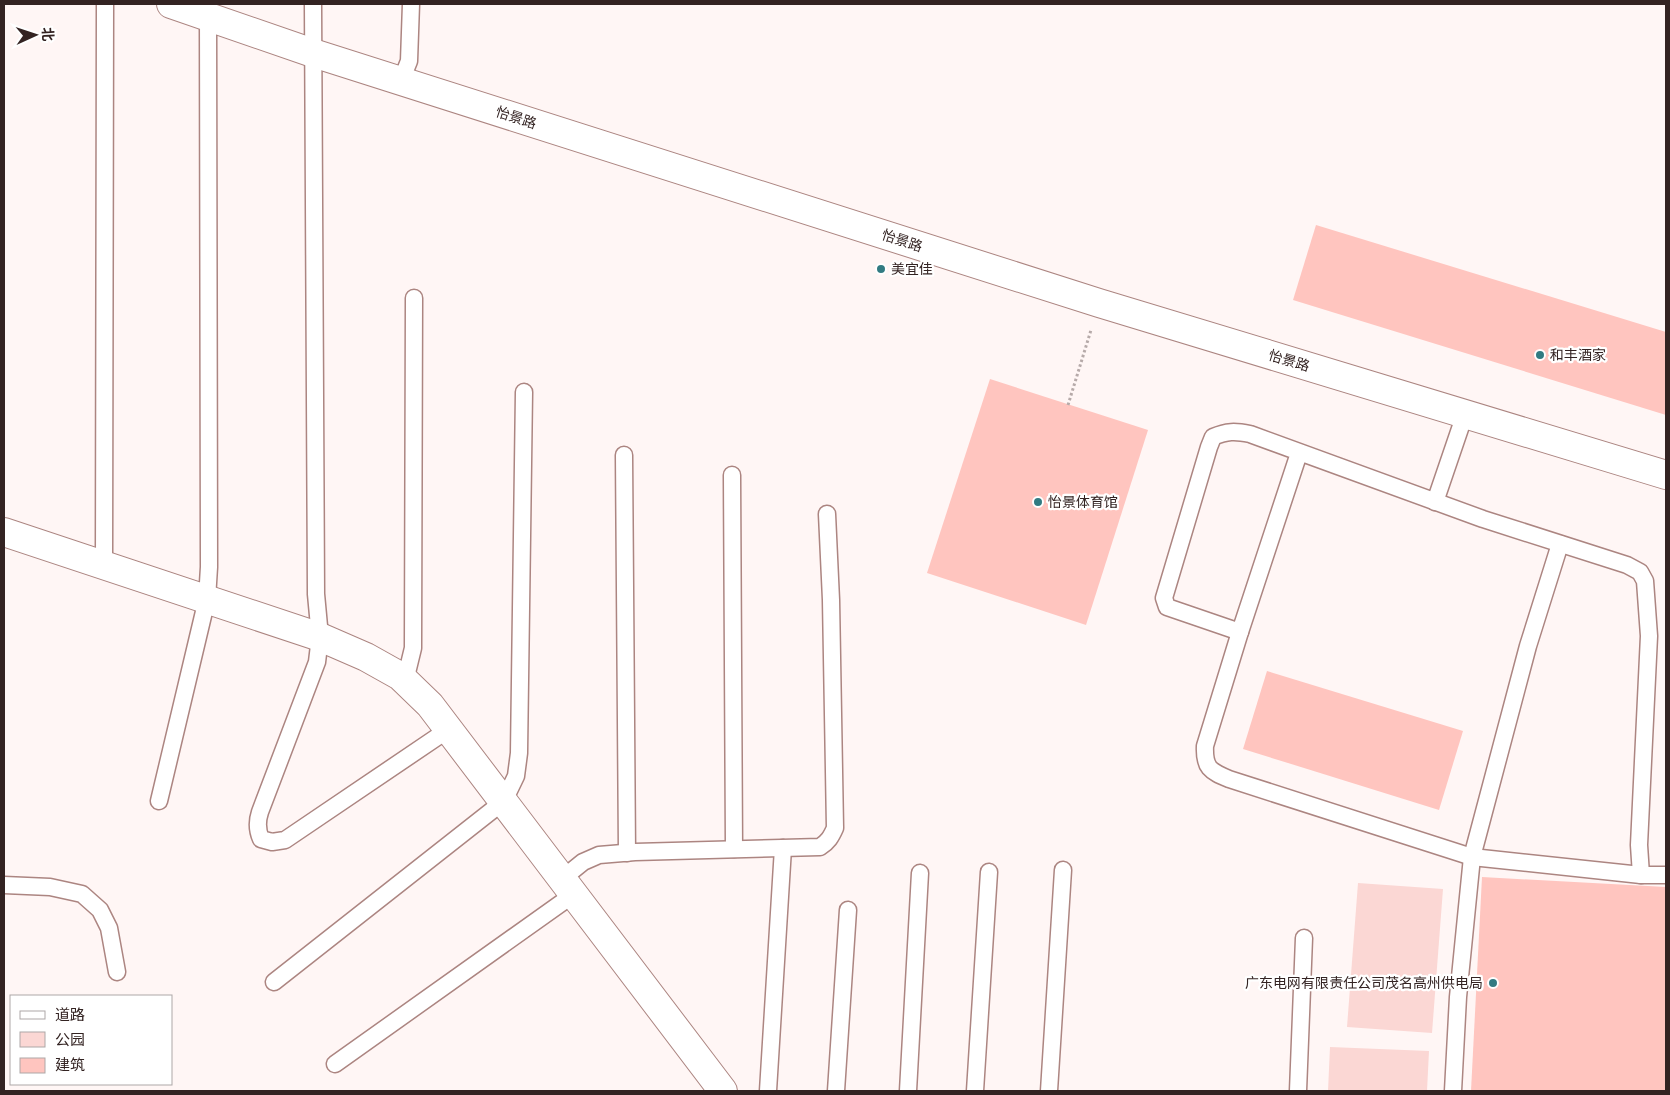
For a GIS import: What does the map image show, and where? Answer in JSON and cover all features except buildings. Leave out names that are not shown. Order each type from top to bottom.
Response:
[{"type":"street","name":"怡景路","points":[[170,4],[208,10],[313,53],[1099,303],[1666,475]]},
{"type":"street","points":[[4,532],[320,637],[366,657],[400,676],[430,705],[449,729],[722,1091]]},
{"type":"lane","points":[[104,565],[105,4]]},
{"type":"lane","points":[[313,4],[316,594],[320,637],[317,662],[260,812],[258,828],[261,839],[272,842],[285,840],[449,729]]},
{"type":"lane","points":[[401,81],[410,61],[411,4]]},
{"type":"lane","points":[[159,801],[206,599],[210,568],[208,10]]},
{"type":"lane","points":[[405,681],[414,648],[414,298]]},
{"type":"lane","points":[[274,982],[504,801],[516,776],[519,752],[524,392]]},
{"type":"lane","points":[[1435,502],[1465,414]]},
{"type":"lane","points":[[1240,632],[1167,607],[1164,598],[1209,447],[1213,436],[1223,432],[1232,431],[1250,434],[1483,520],[1627,565],[1640,572],[1645,581],[1650,636],[1639,845],[1641,875]]},
{"type":"lane","points":[[1299,453],[1205,746],[1207,765],[1213,772],[1229,779],[1472,857],[1641,875],[1666,875]]},
{"type":"lane","points":[[624,455],[627,853]]},
{"type":"lane","points":[[732,475],[734,849]]},
{"type":"lane","points":[[335,1064],[568,886],[583,862],[599,856],[627,853],[820,847],[827,843],[835,828],[830,600],[826,514]]},
{"type":"lane","points":[[1453,1091],[1458,997],[1472,857],[1528,646],[1560,544]]},
{"type":"lane","points":[[768,1091],[783,848]]},
{"type":"lane","points":[[1049,1091],[1063,870]]},
{"type":"lane","points":[[975,1091],[990,872]]},
{"type":"lane","points":[[908,1091],[920,873]]},
{"type":"lane","points":[[4,885],[50,887],[82,894],[100,910],[109,928],[117,972]]},
{"type":"lane","points":[[836,1091],[848,910]]},
{"type":"lane","points":[[1298,1091],[1304,938]]},
{"type":"path","points":[[1068,405],[1099,303]]},
{"type":"green space","points":[[1358,883],[1443,889],[1432,1033],[1347,1027]]},
{"type":"green space","points":[[1330,1047],[1429,1051],[1427,1091],[1328,1091]]},
{"type":"place","name":"美宜佳","points":[[881,269]]},
{"type":"place","name":"和丰酒家","points":[[1540,355]]},
{"type":"place","name":"怡景体育馆","points":[[1038,502]]},
{"type":"place","name":"广东电网有限责任公司茂名高州供电局","points":[[1493,983]]}]
